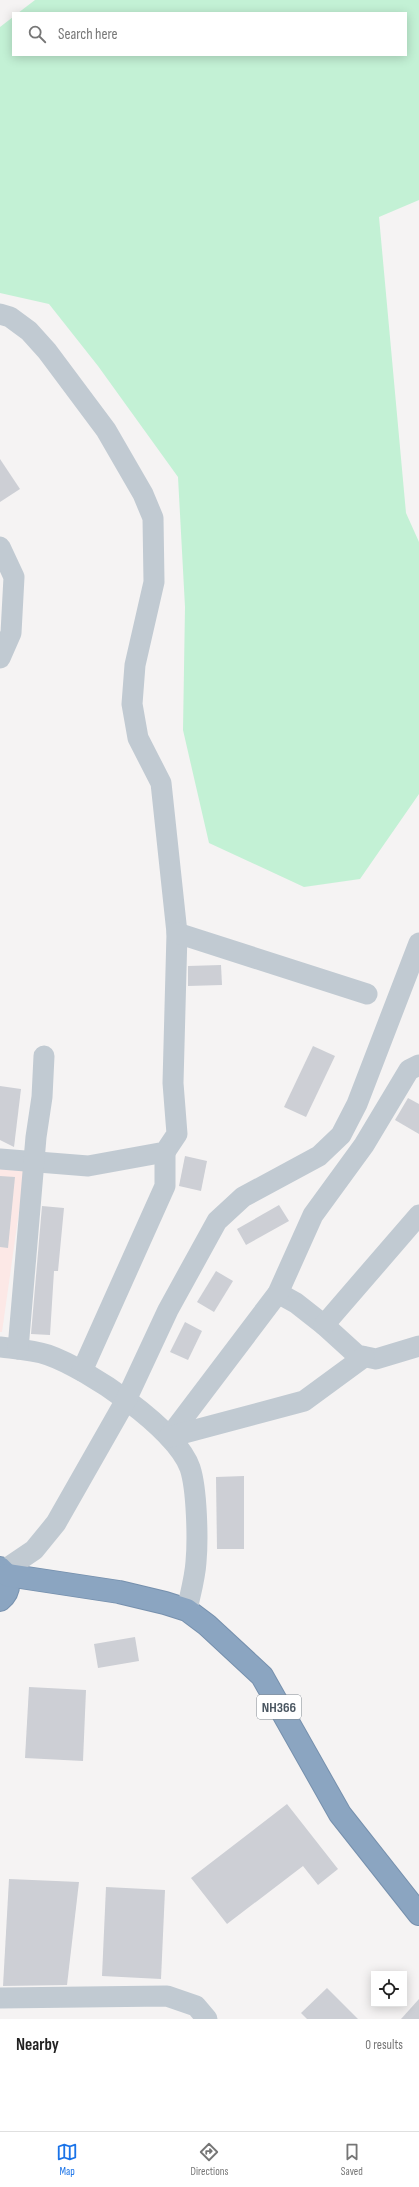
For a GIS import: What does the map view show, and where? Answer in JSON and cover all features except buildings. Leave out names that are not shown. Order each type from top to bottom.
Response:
[{"type":"highway","name":"NH366","points":[[4,1581],[74,1586],[119,1592],[187,1610],[207,1625],[262,1676],[340,1814],[419,1914]]},
{"type":"street","points":[[0,314],[10,317],[29,331],[47,351],[106,430],[143,494],[153,518],[154,582],[134,665],[132,704],[138,738],[161,782],[177,933],[173,1083],[177,1134],[165,1152],[164,1186],[82,1371]]},
{"type":"street","points":[[0,547],[14,577],[11,633],[0,658]]},
{"type":"street","points":[[177,933],[367,994]]},
{"type":"street","points":[[4,1581],[16,1564],[34,1550],[56,1523],[126,1400],[168,1310],[217,1221],[243,1197],[319,1156],[341,1135],[357,1104],[419,943]]},
{"type":"street","points":[[44,1056],[42,1097],[9,1348],[48,1355],[96,1378],[126,1400],[169,1436],[180,1449],[190,1468],[194,1494],[196,1563],[187,1610]]},
{"type":"street","points":[[169,1436],[278,1293],[313,1215],[364,1146],[409,1070],[419,1065]]},
{"type":"street","points":[[0,1159],[88,1166],[165,1152]]},
{"type":"street","points":[[324,1326],[419,1215]]},
{"type":"street","points":[[278,1293],[296,1303],[324,1326],[356,1356],[376,1360],[419,1346]]},
{"type":"street","points":[[169,1436],[304,1401],[364,1357]]},
{"type":"street","points":[[0,1998],[167,1996],[196,2006],[207,2019]]},
{"type":"shaded area","points":[[0,1167],[25,1169],[2,1332],[0,1332]]},
{"type":"green space","points":[[35,0],[419,0],[419,200],[379,217],[406,513],[419,542],[419,794],[360,879],[304,887],[209,843],[183,730],[185,607],[178,477],[98,366],[49,304],[0,293],[0,27],[12,18],[12,56],[407,56],[407,12],[19,12]]}]
